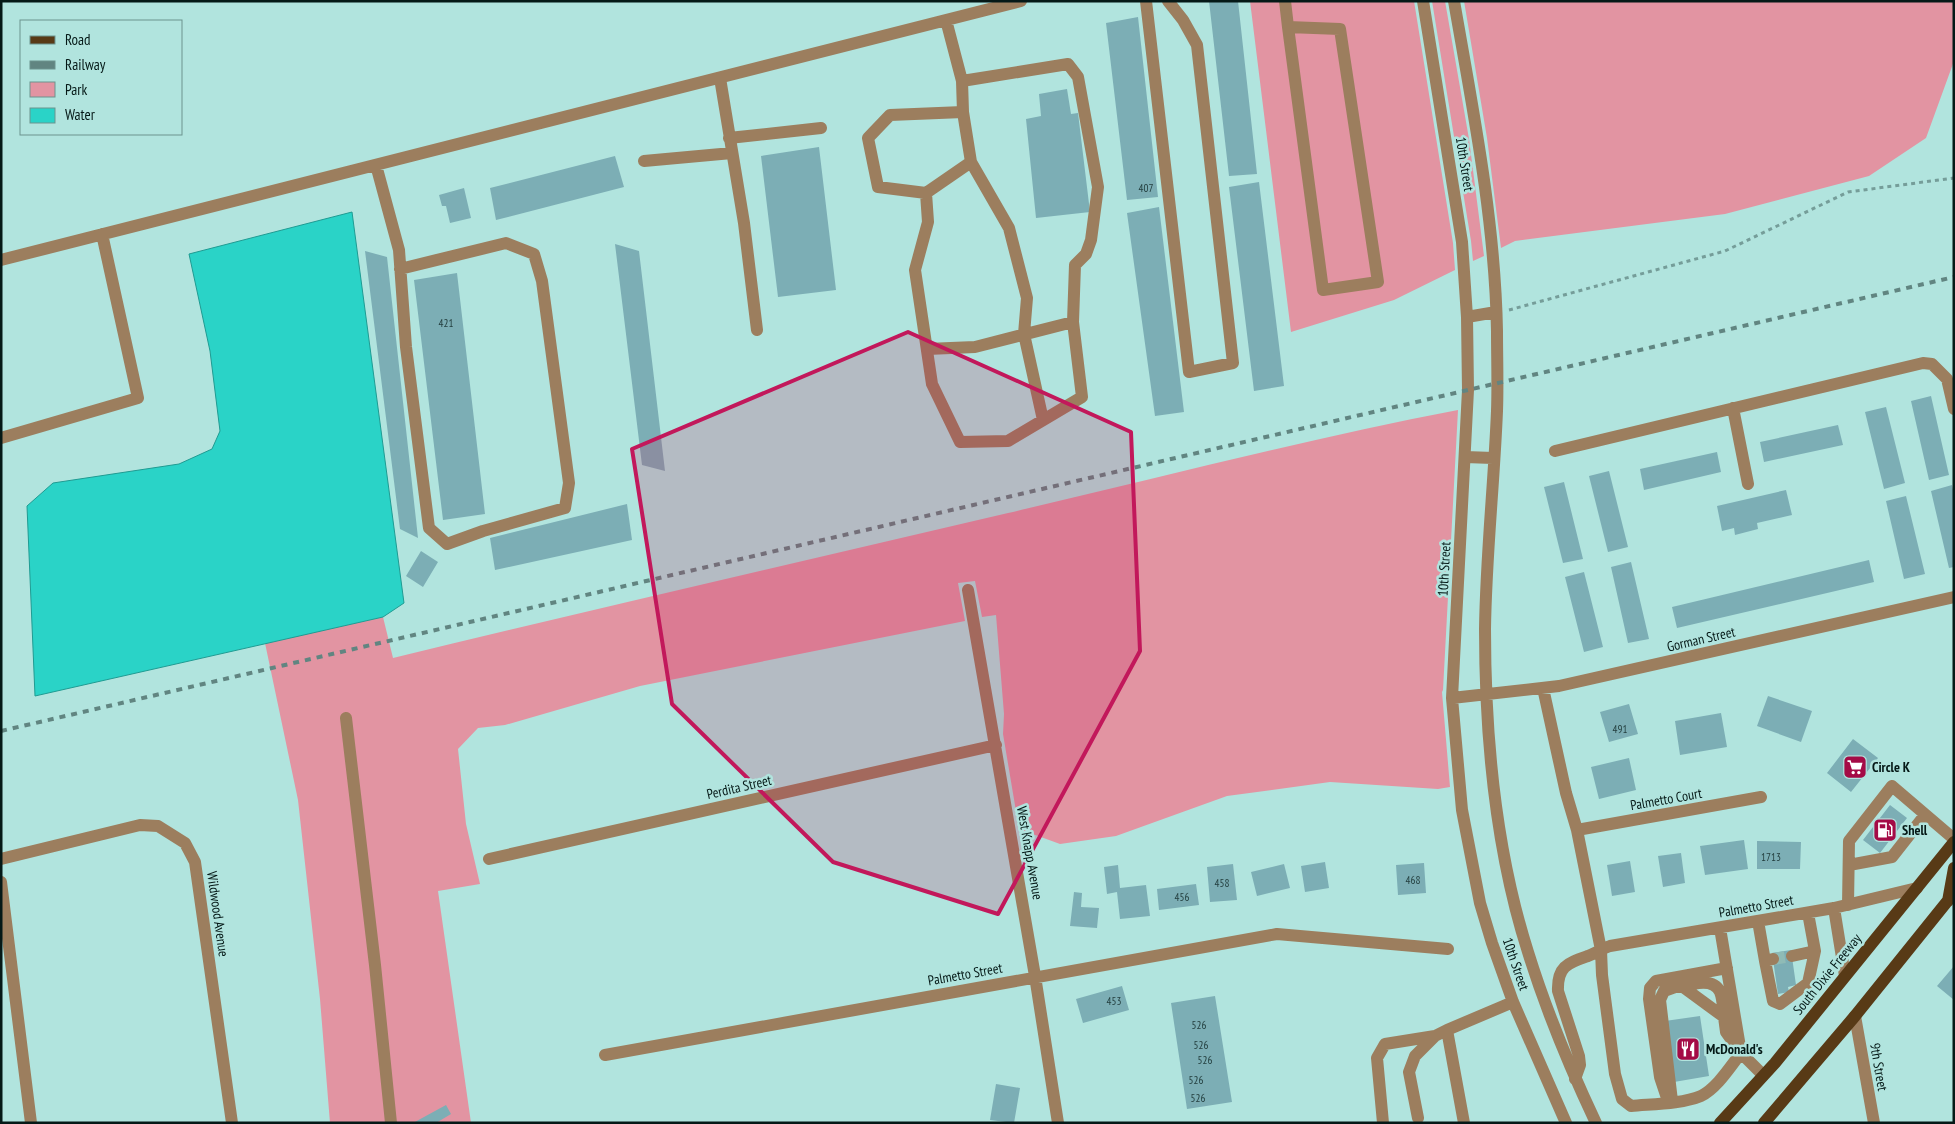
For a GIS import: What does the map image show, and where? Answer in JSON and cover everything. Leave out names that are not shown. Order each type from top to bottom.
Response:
[{"type":"main road","name":"South Dixie Freeway","points":[[1720,1123],[1764,1076],[1954,840]]},
{"type":"main road","points":[[1764,1123],[1855,1016],[1951,897],[1954,868]]},
{"type":"street","points":[[1,260],[1020,1]]},
{"type":"street","points":[[1146,1],[1189,372],[1233,363],[1197,45],[1183,20],[1168,1]]},
{"type":"street","points":[[1285,1],[1288,27],[1323,290],[1378,282],[1340,29],[1288,27]]},
{"type":"street","name":"10th Street","points":[[1423,1],[1462,242],[1467,317],[1468,390],[1452,698],[1462,810],[1480,903],[1513,1002],[1566,1123]]},
{"type":"street","name":"10th Street","points":[[1454,1],[1478,139],[1493,257],[1496,312],[1497,412],[1485,628],[1490,764],[1510,882],[1528,951],[1575,1079],[1596,1123]]},
{"type":"street","points":[[946,20],[962,81],[971,162],[1009,228],[1027,298],[1024,334],[1043,420]]},
{"type":"street","points":[[926,193],[928,222],[915,270],[932,384],[960,442],[1008,441],[1082,397],[1073,322],[1075,265],[1086,254],[1091,240],[1098,187],[1078,77],[1068,64],[962,81]]},
{"type":"street","points":[[720,78],[744,223],[757,330]]},
{"type":"street","points":[[964,112],[890,115],[868,138],[878,187],[926,193],[971,162]]},
{"type":"street","points":[[729,138],[821,128]]},
{"type":"street","points":[[644,160],[732,153]]},
{"type":"street","points":[[376,165],[399,250],[400,269],[406,347],[429,528],[447,544],[483,531],[565,508],[569,484],[542,281],[534,254],[506,243],[400,269]]},
{"type":"street","points":[[1,438],[138,398],[102,234]]},
{"type":"street","points":[[1467,317],[1496,312]]},
{"type":"street","points":[[927,349],[975,347],[1073,322]]},
{"type":"street","points":[[1555,451],[1923,363],[1932,364],[1947,379],[1954,409]]},
{"type":"street","points":[[1733,408],[1748,484]]},
{"type":"street","points":[[1465,457],[1493,458]]},
{"type":"street","name":"West Knapp Avenue","points":[[968,590],[996,745],[1058,1123]]},
{"type":"street","name":"Gorman Street","points":[[1452,698],[1559,686],[1954,597]]},
{"type":"street","points":[[1544,688],[1566,793],[1577,830],[1601,950],[1606,1016],[1615,1074],[1622,1098],[1631,1106],[1701,1096],[1710,1089],[1741,1053]]},
{"type":"street","points":[[346,718],[375,965],[391,1123]]},
{"type":"street","name":"Perdita Street","points":[[490,860],[996,745]]},
{"type":"street","points":[[1848,905],[1849,841],[1892,786],[1954,840]]},
{"type":"street","name":"Palmetto Court","points":[[1577,830],[1761,797]]},
{"type":"street","points":[[1849,865],[1892,857],[1926,815]]},
{"type":"street","name":"Wildwood Avenue","points":[[1,859],[140,825],[158,826],[185,843],[196,862],[232,1123]]},
{"type":"street","points":[[1,882],[30,1123]]},
{"type":"street","name":"Palmetto Street","points":[[1575,1079],[1580,1065],[1579,1056],[1558,991],[1559,977],[1564,968],[1573,960],[1610,946],[1808,913],[1916,888]]},
{"type":"street","points":[[1834,908],[1844,976]]},
{"type":"street","points":[[1758,921],[1769,960],[1773,1001],[1780,1004],[1808,983],[1815,951],[1808,913]]},
{"type":"street","points":[[1720,928],[1741,1053]]},
{"type":"street","name":"Palmetto Street","points":[[605,1055],[1035,976],[1277,934],[1448,949]]},
{"type":"street","points":[[1792,956],[1815,951]]},
{"type":"street","points":[[1670,1101],[1660,1077],[1648,999],[1650,988],[1656,982],[1727,968]]},
{"type":"street","points":[[1670,1101],[1660,1000],[1664,991],[1675,987],[1683,987],[1697,982],[1712,984],[1720,992],[1726,1032],[1741,1053],[1764,1076]]},
{"type":"street","points":[[1683,987],[1724,1016]]},
{"type":"street","points":[[1383,1123],[1377,1058],[1385,1044],[1441,1033],[1513,1002]]},
{"type":"street","name":"9th Street","points":[[1855,1016],[1874,1123]]},
{"type":"street","points":[[1418,1118],[1409,1072],[1415,1056],[1441,1033]]},
{"type":"street","points":[[1441,1033],[1464,1123]]},
{"type":"path","points":[[1496,312],[1725,251],[1848,192],[1954,178]]},
{"type":"highlighted area","points":[[908,332],[1131,432],[1140,651],[998,914],[833,862],[672,704],[632,449]]},
{"type":"green space","points":[[1250,1],[1414,1],[1453,243],[1455,270],[1394,300],[1291,332]]},
{"type":"green space","points":[[1432,1],[1445,1],[1469,139],[1484,256],[1473,261],[1471,241]]},
{"type":"green space","points":[[1464,1],[1954,1],[1954,61],[1926,138],[1869,176],[1725,214],[1515,241],[1501,248],[1487,138]]},
{"type":"green space","points":[[1458,410],[1442,692],[1450,787],[1438,789],[1330,782],[1227,796],[1116,836],[1060,844],[1019,829],[1003,734],[1004,714],[996,615],[982,617],[975,581],[958,583],[965,621],[640,686],[505,725],[478,728],[458,749],[466,824],[480,884],[438,891],[471,1123],[330,1123],[320,999],[298,800],[265,643],[383,617],[393,658],[1289,446]]},
{"type":"water","points":[[352,212],[404,603],[383,617],[35,696],[27,506],[53,483],[179,464],[212,449],[220,431],[210,351],[189,254]]},
{"type":"building","points":[[1209,1],[1238,1],[1257,174],[1229,176]]},
{"type":"building","points":[[1138,17],[1158,197],[1127,200],[1106,23]]},
{"type":"building","points":[[1067,89],[1071,114],[1078,113],[1090,212],[1036,218],[1026,119],[1041,116],[1039,94]]},
{"type":"building","points":[[819,147],[836,290],[778,297],[761,156]]},
{"type":"building","points":[[615,156],[624,187],[496,220],[490,188]]},
{"type":"building","points":[[1259,182],[1284,386],[1254,391],[1229,187]]},
{"type":"building","points":[[464,188],[471,218],[450,223],[446,206],[442,206],[439,195]]},
{"type":"building","points":[[1159,207],[1184,412],[1155,416],[1127,213]]},
{"type":"building","points":[[615,244],[639,251],[665,471],[642,465]]},
{"type":"building","points":[[365,251],[387,257],[418,538],[400,529]]},
{"type":"building","points":[[457,273],[485,514],[443,520],[414,280]]},
{"type":"building","points":[[1931,396],[1949,475],[1929,480],[1911,401]]},
{"type":"building","points":[[1886,407],[1905,483],[1884,489],[1865,412]]},
{"type":"building","points":[[1838,425],[1843,445],[1764,462],[1760,442]]},
{"type":"building","points":[[1717,452],[1721,472],[1644,490],[1640,469]]},
{"type":"building","points":[[1609,471],[1628,547],[1608,552],[1589,476]]},
{"type":"building","points":[[1564,482],[1583,559],[1563,563],[1544,487]]},
{"type":"building","points":[[1952,485],[1954,494],[1954,567],[1949,568],[1931,491]]},
{"type":"building","points":[[1786,490],[1792,515],[1757,523],[1758,529],[1735,535],[1734,528],[1722,531],[1717,506]]},
{"type":"building","points":[[1906,496],[1925,574],[1904,579],[1886,501]]},
{"type":"building","points":[[627,504],[632,540],[495,570],[490,538]]},
{"type":"building","points":[[421,551],[438,562],[423,587],[406,576]]},
{"type":"building","points":[[1869,560],[1874,582],[1677,628],[1672,607]]},
{"type":"building","points":[[1631,562],[1649,639],[1628,643],[1611,567]]},
{"type":"building","points":[[1584,572],[1603,647],[1584,652],[1565,577]]},
{"type":"building","points":[[1768,696],[1812,711],[1801,742],[1757,726]]},
{"type":"building","points":[[1629,704],[1638,734],[1609,742],[1600,712]]},
{"type":"building","points":[[1721,713],[1727,747],[1680,755],[1675,721]]},
{"type":"building","points":[[1853,739],[1878,758],[1851,792],[1827,773]]},
{"type":"building","points":[[1629,758],[1636,790],[1599,799],[1591,767]]},
{"type":"building","points":[[1890,805],[1907,818],[1880,853],[1863,840]]},
{"type":"building","points":[[1744,840],[1748,869],[1705,875],[1700,846]]},
{"type":"building","points":[[1757,841],[1801,842],[1800,869],[1757,869]]},
{"type":"building","points":[[1681,853],[1685,883],[1663,887],[1658,856]]},
{"type":"building","points":[[1630,861],[1635,892],[1612,896],[1607,865]]},
{"type":"building","points":[[1325,862],[1329,888],[1305,892],[1301,866]]},
{"type":"building","points":[[1424,863],[1426,893],[1398,895],[1396,865]]},
{"type":"building","points":[[1233,864],[1237,900],[1210,902],[1207,867]]},
{"type":"building","points":[[1284,864],[1290,888],[1257,896],[1251,872]]},
{"type":"building","points":[[1118,865],[1120,888],[1146,885],[1150,916],[1120,919],[1117,892],[1107,894],[1104,867]]},
{"type":"building","points":[[1196,884],[1199,905],[1159,910],[1157,889]]},
{"type":"building","points":[[1074,892],[1082,893],[1081,907],[1099,908],[1097,928],[1070,926]]},
{"type":"building","points":[[1791,950],[1796,985],[1788,987],[1789,992],[1778,994],[1772,953]]},
{"type":"building","points":[[1954,966],[1954,1000],[1937,986]]},
{"type":"building","points":[[1122,986],[1129,1010],[1083,1023],[1076,999]]},
{"type":"building","points":[[1215,996],[1232,1102],[1187,1109],[1171,1003]]},
{"type":"building","points":[[1700,1016],[1709,1076],[1674,1082],[1665,1021]]},
{"type":"building","points":[[996,1084],[1020,1088],[1014,1123],[990,1120]]},
{"type":"building","points":[[446,1105],[451,1114],[436,1123],[413,1123]]},
{"type":"tunnel","points":[[1773,959],[1792,956]]},
{"type":"railway","points":[[1,731],[1954,277]]},
{"type":"place","name":"Circle K","points":[[1855,767]]},
{"type":"place","name":"Shell","points":[[1885,830]]},
{"type":"place","name":"McDonald's","points":[[1688,1049]]}]
